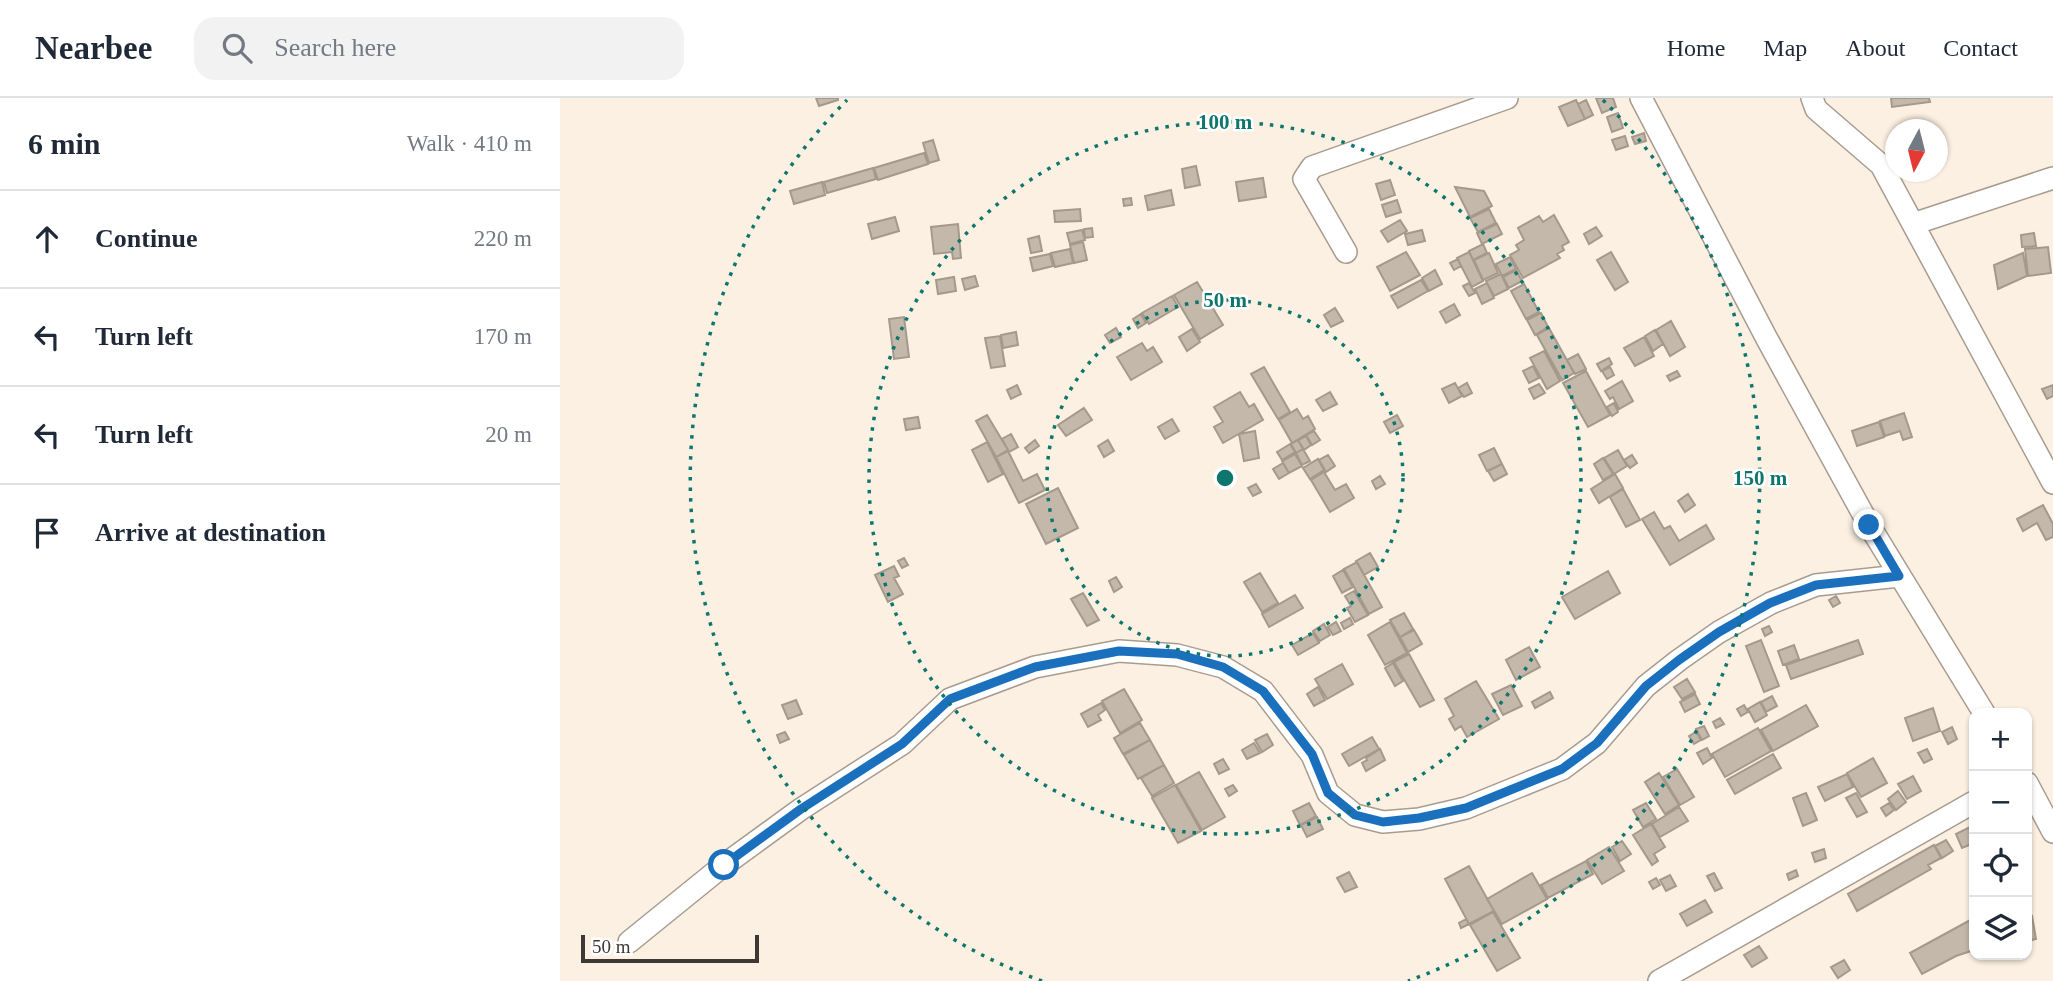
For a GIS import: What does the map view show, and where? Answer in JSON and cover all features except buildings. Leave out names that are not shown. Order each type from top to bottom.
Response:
[{"type":"street","points":[[1346,252],[1304,179],[1312,167],[1507,98]]},
{"type":"street","points":[[1641,98],[1869,525],[1981,708]]},
{"type":"street","points":[[1812,98],[1816,109],[1881,164],[2053,483]]},
{"type":"street","points":[[1913,225],[2053,178]]},
{"type":"street","points":[[629,942],[724,865],[801,809],[902,744],[950,699],[1035,667],[1119,651],[1177,654],[1223,667],[1263,691],[1312,754],[1328,793],[1355,815],[1383,822],[1466,808],[1562,769],[1597,743],[1646,686],[1719,632],[1770,603],[1816,585],[1899,576]]},
{"type":"street","points":[[2032,792],[2053,832]]},
{"type":"street","points":[[1659,981],[1969,805]]},
{"type":"route","points":[[724,865],[801,809],[902,744],[950,699],[1035,667],[1119,651],[1177,654],[1223,667],[1263,691],[1312,754],[1328,793],[1355,815],[1383,822],[1466,808],[1562,769],[1597,743],[1646,686],[1719,632],[1770,603],[1816,585],[1899,576],[1869,525]]}]
